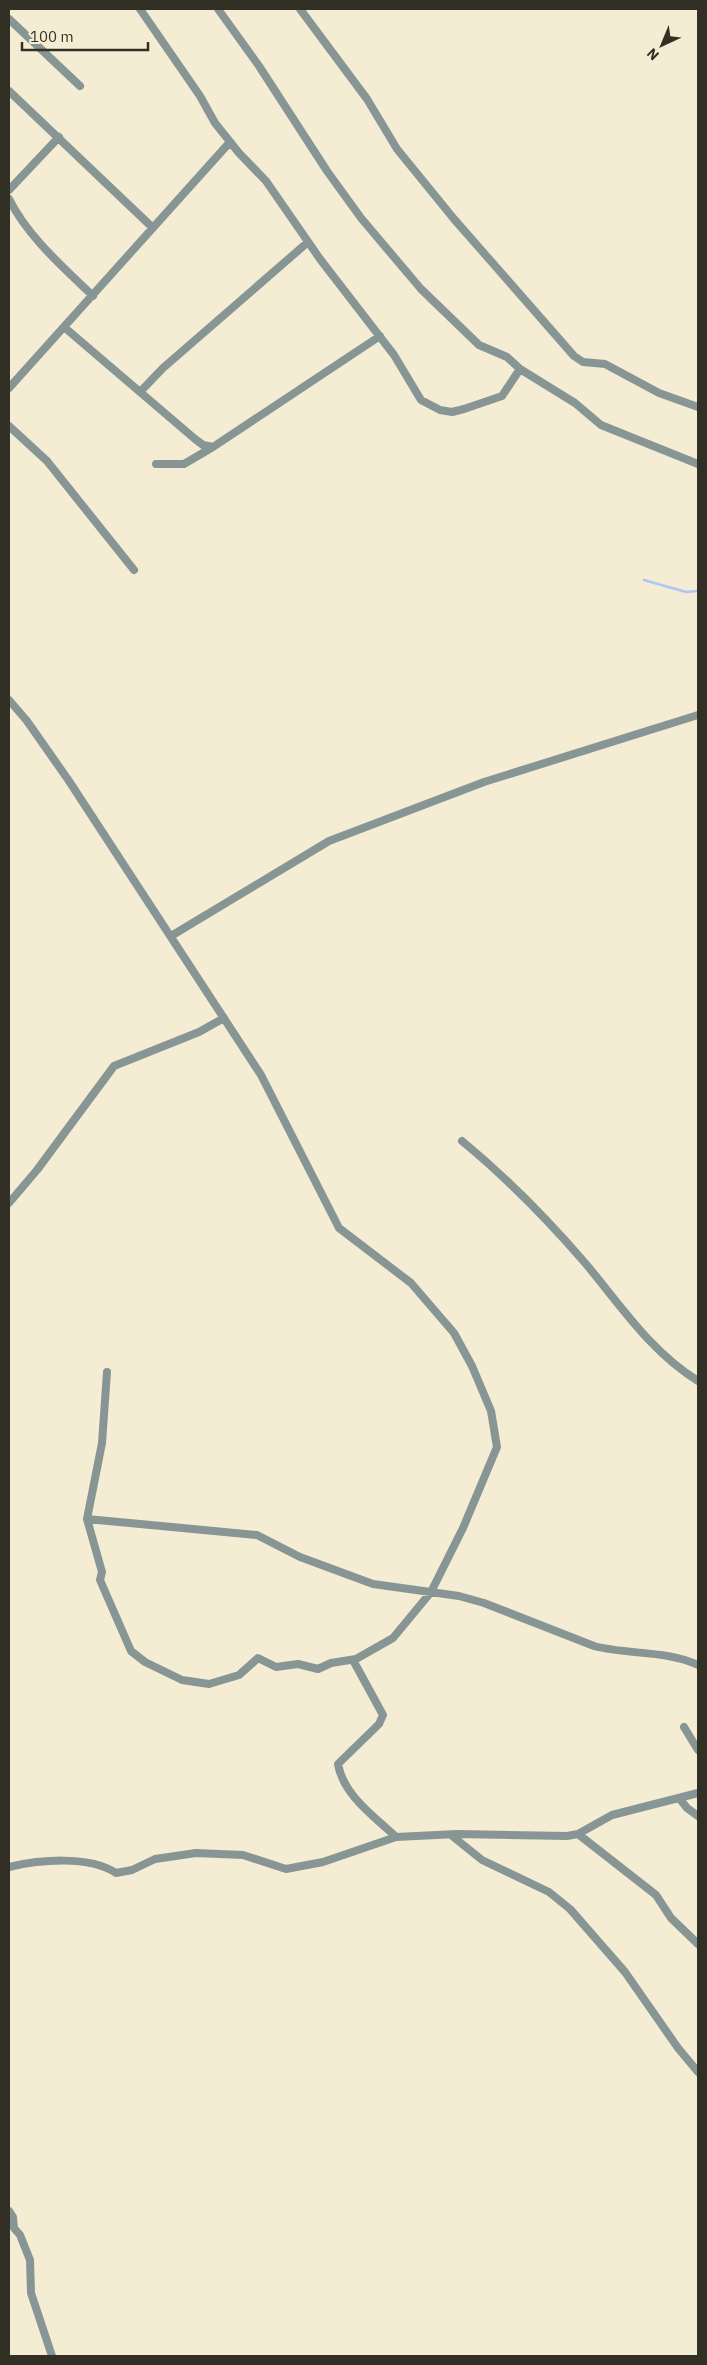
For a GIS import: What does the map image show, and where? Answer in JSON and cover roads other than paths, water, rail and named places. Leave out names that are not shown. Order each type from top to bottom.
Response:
[{"type":"street","points":[[140,9],[230,142],[266,181],[308,242],[394,355],[421,400],[440,410],[452,412],[499,398],[504,394],[520,369]]},
{"type":"street","points":[[218,9],[259,66],[327,171],[361,218],[421,289],[479,345],[507,357],[520,369],[575,403],[601,425],[698,464]]},
{"type":"street","points":[[300,9],[367,99],[397,149],[454,219],[574,356],[582,362],[605,364],[658,392],[698,407]]},
{"type":"street","points":[[9,19],[80,86]]},
{"type":"street","points":[[9,91],[153,228]]},
{"type":"street","points":[[9,190],[59,137]]},
{"type":"street","points":[[9,388],[230,142]]},
{"type":"street","points":[[9,199],[16,213],[55,260],[93,296]]},
{"type":"street","points":[[140,392],[163,368],[308,242]]},
{"type":"street","points":[[64,328],[203,445],[214,447]]},
{"type":"street","points":[[156,464],[184,464],[214,447],[380,336]]},
{"type":"street","points":[[9,426],[47,461],[134,570]]},
{"type":"street","points":[[9,700],[27,721],[69,781],[261,1075],[339,1228],[411,1283],[454,1333],[472,1366],[491,1411],[497,1447],[463,1528],[431,1592],[393,1638],[353,1660],[331,1663],[313,1669],[298,1664],[276,1667],[258,1658],[239,1676],[209,1684],[182,1680],[145,1662],[131,1651],[100,1580],[102,1572],[87,1519],[102,1443],[107,1372]]},
{"type":"street","points":[[171,936],[329,841],[484,782],[698,715]]},
{"type":"street","points":[[9,1203],[37,1170],[114,1066],[199,1032],[224,1018]]},
{"type":"street","points":[[462,1141],[495,1169],[539,1213],[584,1263],[654,1347],[681,1370],[698,1381]]},
{"type":"street","points":[[87,1519],[257,1535],[300,1557],[373,1584],[459,1596],[484,1603],[594,1646],[612,1650],[672,1656],[698,1664]]},
{"type":"street","points":[[353,1660],[383,1715],[379,1724],[338,1764],[340,1776],[347,1789],[396,1837]]},
{"type":"street","points":[[684,1727],[698,1750]]},
{"type":"street","points":[[9,1868],[50,1861],[104,1865],[116,1872],[132,1870],[155,1859],[196,1853],[243,1855],[286,1869],[323,1862],[396,1837],[452,1834],[567,1836],[578,1834],[612,1815],[698,1793]]},
{"type":"street","points":[[679,1798],[687,1808],[698,1816]]},
{"type":"street","points":[[452,1834],[482,1860],[549,1892],[570,1909],[625,1972],[678,2048],[698,2072]]},
{"type":"street","points":[[578,1834],[656,1895],[672,1918],[698,1944]]},
{"type":"street","points":[[9,2211],[13,2217],[14,2228],[20,2235],[30,2260],[31,2293],[52,2356]]},
{"type":"waterway","points":[[644,580],[686,592],[698,591]]}]
